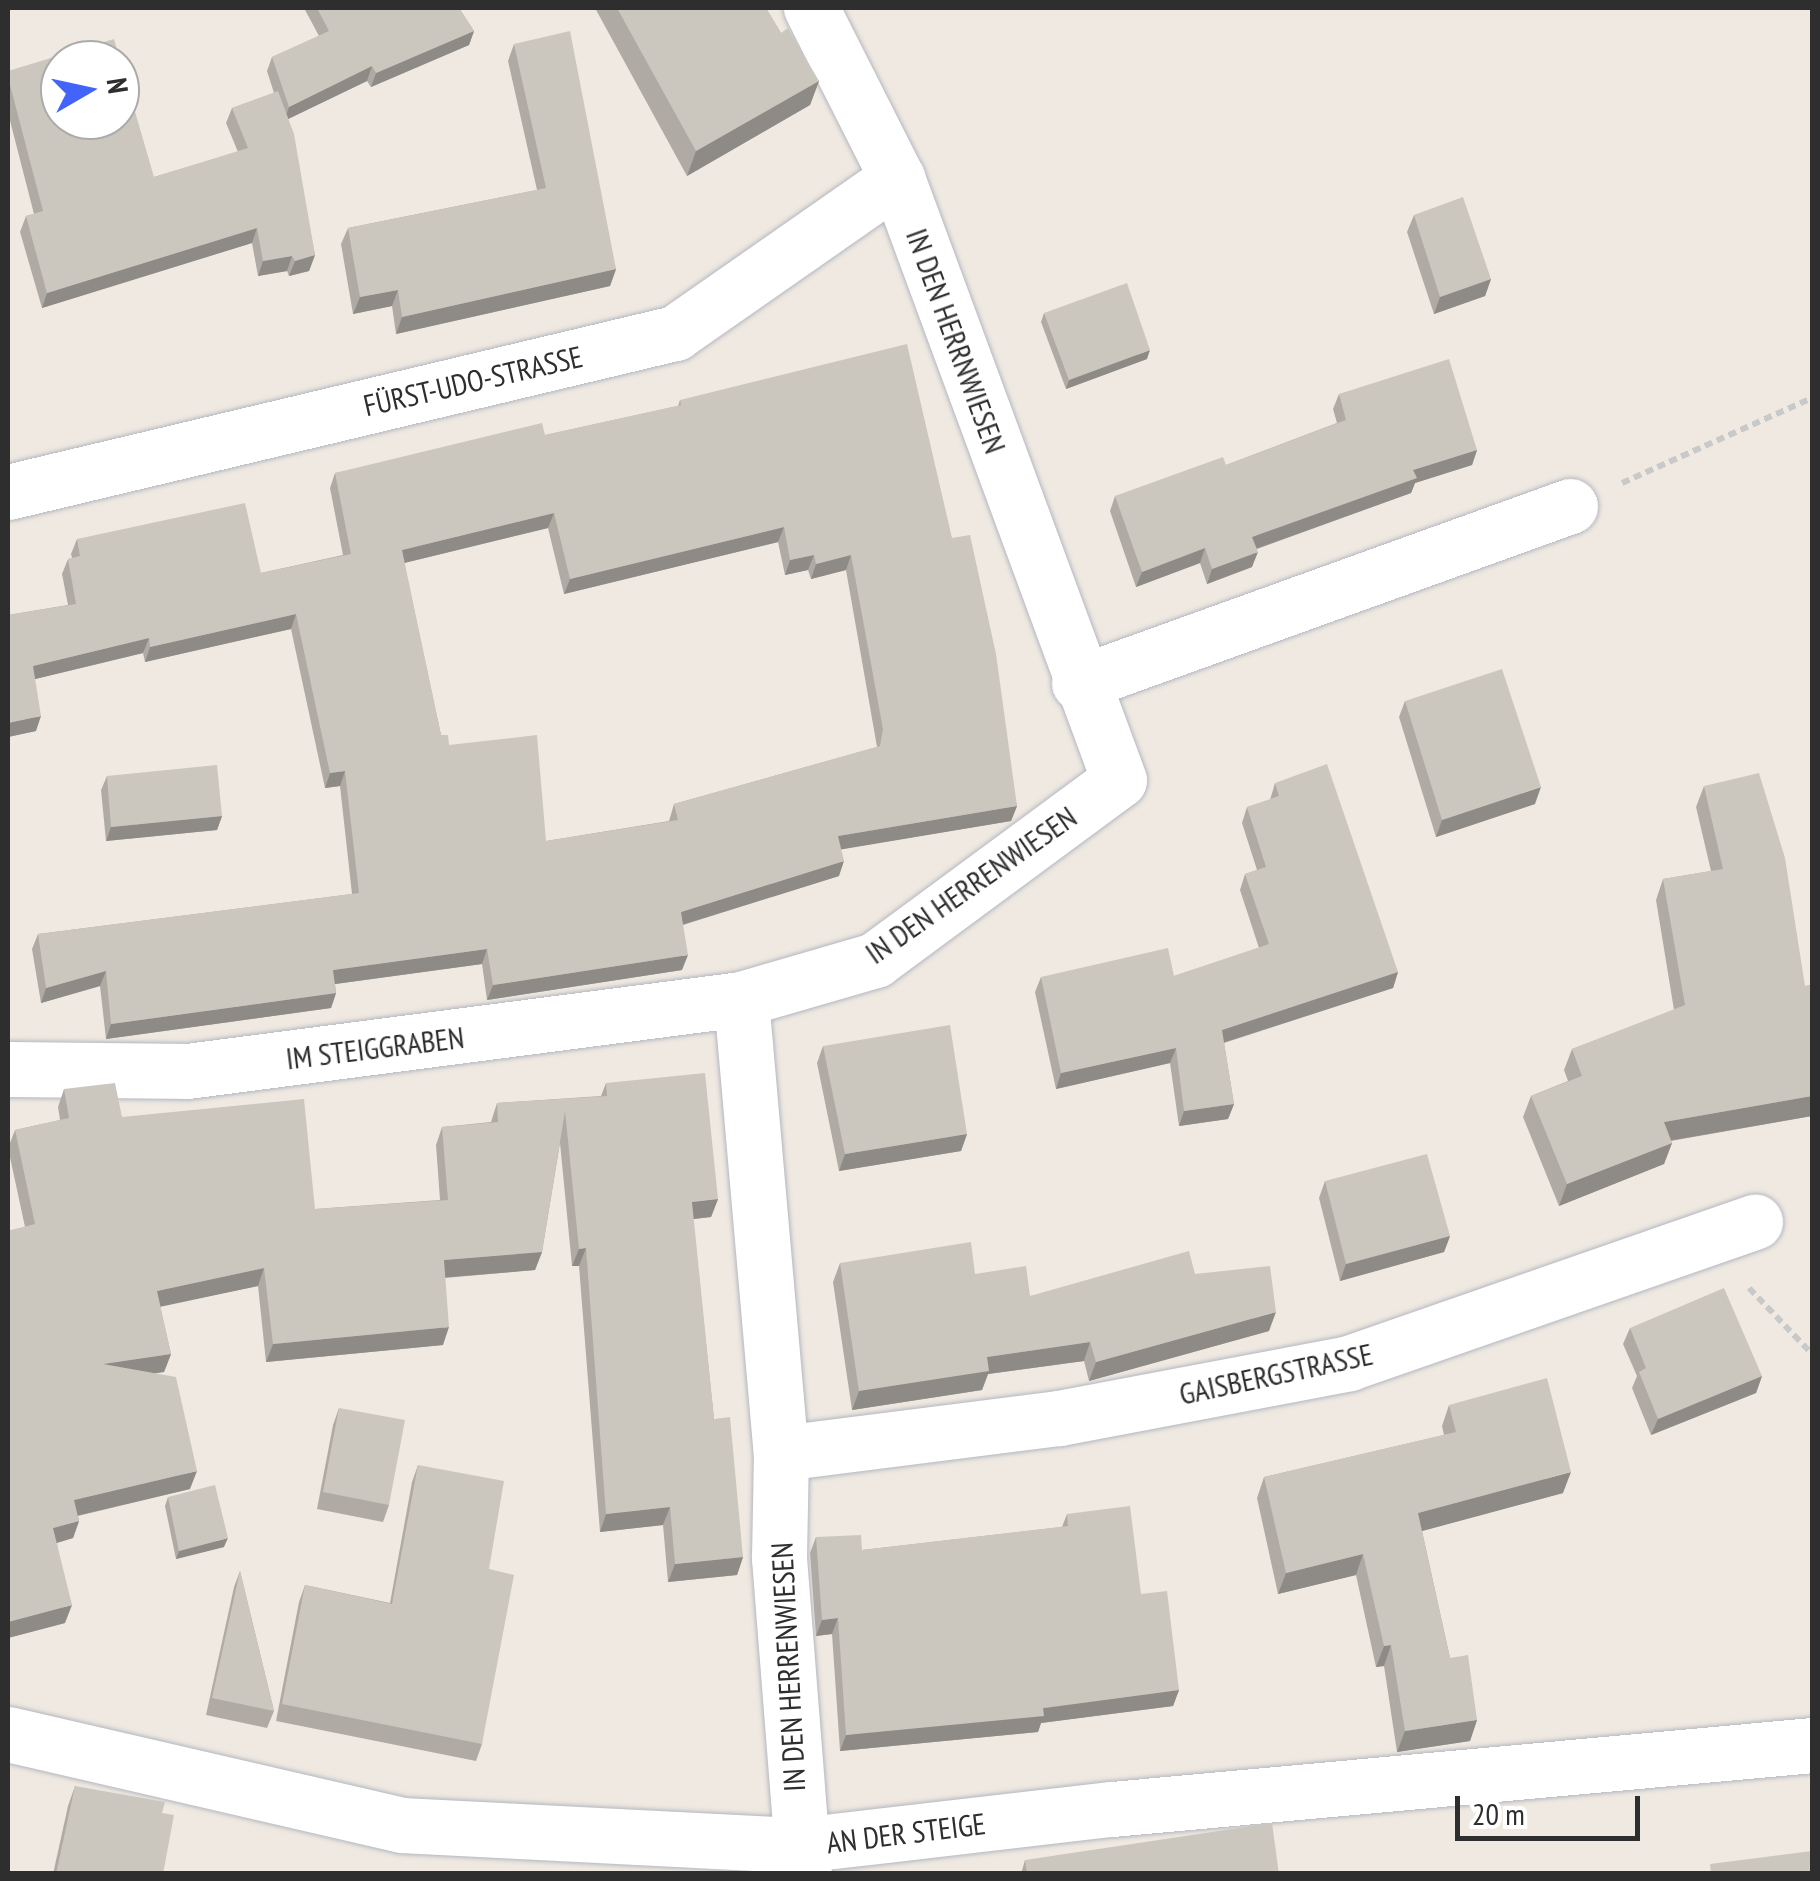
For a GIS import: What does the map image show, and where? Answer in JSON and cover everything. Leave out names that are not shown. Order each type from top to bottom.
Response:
[{"type":"street","name":"IN DEN HERRNWIESEN","points":[[811,8],[897,178],[1079,683]]},
{"type":"street","name":"FÜRST-UDO-STRASSE","points":[[8,492],[674,333],[897,178]]},
{"type":"street","points":[[1079,683],[1570,506]]},
{"type":"street","name":"IN DEN HERRENWIESEN","points":[[802,1859],[778,1558],[781,1454],[741,999],[875,960],[1119,780],[1079,683]]},
{"type":"street","name":"IM STEIGGRABEN","points":[[8,1070],[187,1071],[741,999]]},
{"type":"street","name":"GAISBERGSTRASSE","points":[[781,1454],[1059,1418],[1349,1363],[1755,1222]]},
{"type":"street","name":"AN DER STEIGE","points":[[8,1734],[401,1824],[802,1859],[1112,1809],[1812,1745]]},
{"type":"path","points":[[1570,506],[1812,398]]},
{"type":"path","points":[[1703,1240],[1812,1354]]},
{"type":"building","points":[[317,8],[459,8],[474,31],[376,73],[372,66],[289,107],[272,57],[329,31]]},
{"type":"building","points":[[617,8],[766,8],[781,33],[788,28],[819,81],[696,151]]},
{"type":"building","points":[[570,31],[616,269],[402,317],[398,290],[360,297],[348,228],[546,188],[514,44]]},
{"type":"building","points":[[40,61],[40,140],[140,140],[140,129],[154,177],[248,148],[232,108],[278,91],[294,134],[315,255],[295,261],[292,256],[263,261],[257,228],[47,293],[26,216],[43,211],[8,71]]},
{"type":"building","points":[[1463,197],[1491,279],[1440,297],[1414,215]]},
{"type":"building","points":[[1127,283],[1150,350],[1069,380],[1044,313]]},
{"type":"building","points":[[907,344],[952,538],[970,535],[996,654],[1017,806],[838,836],[844,861],[681,912],[688,955],[493,985],[487,949],[333,970],[336,993],[111,1024],[106,971],[46,988],[38,934],[359,893],[345,771],[330,773],[296,614],[150,647],[149,638],[33,666],[41,716],[8,723],[8,615],[76,604],[68,559],[80,556],[77,539],[245,503],[261,573],[351,554],[335,473],[542,423],[545,435],[681,405],[680,400]],"holes":[[[554,513],[570,579],[784,527],[790,560],[814,555],[816,564],[851,555],[883,729],[880,746],[674,804],[678,820],[546,841],[537,735],[449,745],[448,735],[441,735],[402,550]]]},
{"type":"building","points":[[1449,359],[1477,450],[1413,470],[1417,478],[1252,537],[1258,552],[1212,569],[1205,548],[1142,572],[1115,496],[1223,457],[1226,465],[1346,420],[1339,394]]},
{"type":"building","points":[[1502,669],[1541,787],[1442,820],[1405,701]]},
{"type":"building","points":[[1327,764],[1398,972],[1222,1030],[1234,1104],[1184,1111],[1176,1048],[1061,1073],[1041,977],[1168,948],[1174,976],[1269,944],[1245,874],[1266,867],[1247,807],[1279,796],[1275,783]]},
{"type":"building","points":[[217,765],[222,816],[111,827],[107,776]]},
{"type":"building","points":[[1759,773],[1785,858],[1805,986],[1812,985],[1812,1096],[1664,1122],[1672,1143],[1567,1184],[1531,1096],[1582,1076],[1572,1049],[1685,1005],[1663,879],[1723,869],[1704,786]]},
{"type":"building","points":[[950,1025],[967,1134],[845,1154],[823,1046]]},
{"type":"building","points":[[705,1073],[718,1199],[692,1202],[714,1419],[730,1417],[743,1557],[675,1564],[670,1507],[606,1514],[586,1248],[579,1249],[565,1111],[542,1252],[444,1260],[449,1327],[273,1344],[264,1268],[157,1291],[171,1354],[103,1364],[176,1377],[197,1471],[74,1500],[79,1521],[53,1528],[72,1605],[8,1622],[8,1231],[35,1224],[15,1130],[69,1118],[64,1089],[115,1083],[122,1117],[304,1099],[315,1209],[448,1200],[442,1127],[498,1122],[497,1103],[607,1096],[606,1083]]},
{"type":"building","points":[[1427,1154],[1450,1236],[1346,1264],[1325,1181]]},
{"type":"building","points":[[971,1242],[975,1274],[1026,1266],[1030,1296],[1189,1251],[1195,1274],[1270,1266],[1276,1312],[1096,1362],[1090,1342],[987,1357],[989,1371],[859,1391],[840,1263]]},
{"type":"building","points":[[1724,1288],[1762,1376],[1658,1419],[1639,1372],[1646,1368],[1630,1328]]},
{"type":"building","points":[[1547,1378],[1571,1472],[1418,1513],[1450,1658],[1468,1655],[1477,1720],[1405,1731],[1391,1645],[1384,1646],[1363,1554],[1286,1573],[1264,1477],[1456,1432],[1449,1405]]},
{"type":"building","points":[[339,1408],[405,1420],[389,1505],[323,1492]]},
{"type":"building","points":[[418,1465],[504,1481],[489,1569],[514,1575],[482,1744],[282,1704],[305,1585],[392,1604]]},
{"type":"building","points":[[215,1485],[228,1538],[179,1551],[168,1497]]},
{"type":"building","points":[[1130,1506],[1141,1594],[1167,1591],[1179,1690],[1043,1708],[1044,1716],[846,1735],[838,1618],[822,1620],[816,1537],[861,1535],[862,1550],[1068,1526],[1067,1514]]},
{"type":"building","points":[[240,1571],[274,1711],[212,1698]]},
{"type":"building","points":[[75,1786],[165,1802],[162,1813],[174,1815],[163,1874],[56,1874]]},
{"type":"building","points":[[1272,1823],[1279,1874],[1027,1874],[1025,1860]]},
{"type":"building","points":[[1812,1851],[1812,1874],[1711,1874],[1710,1864]]}]
